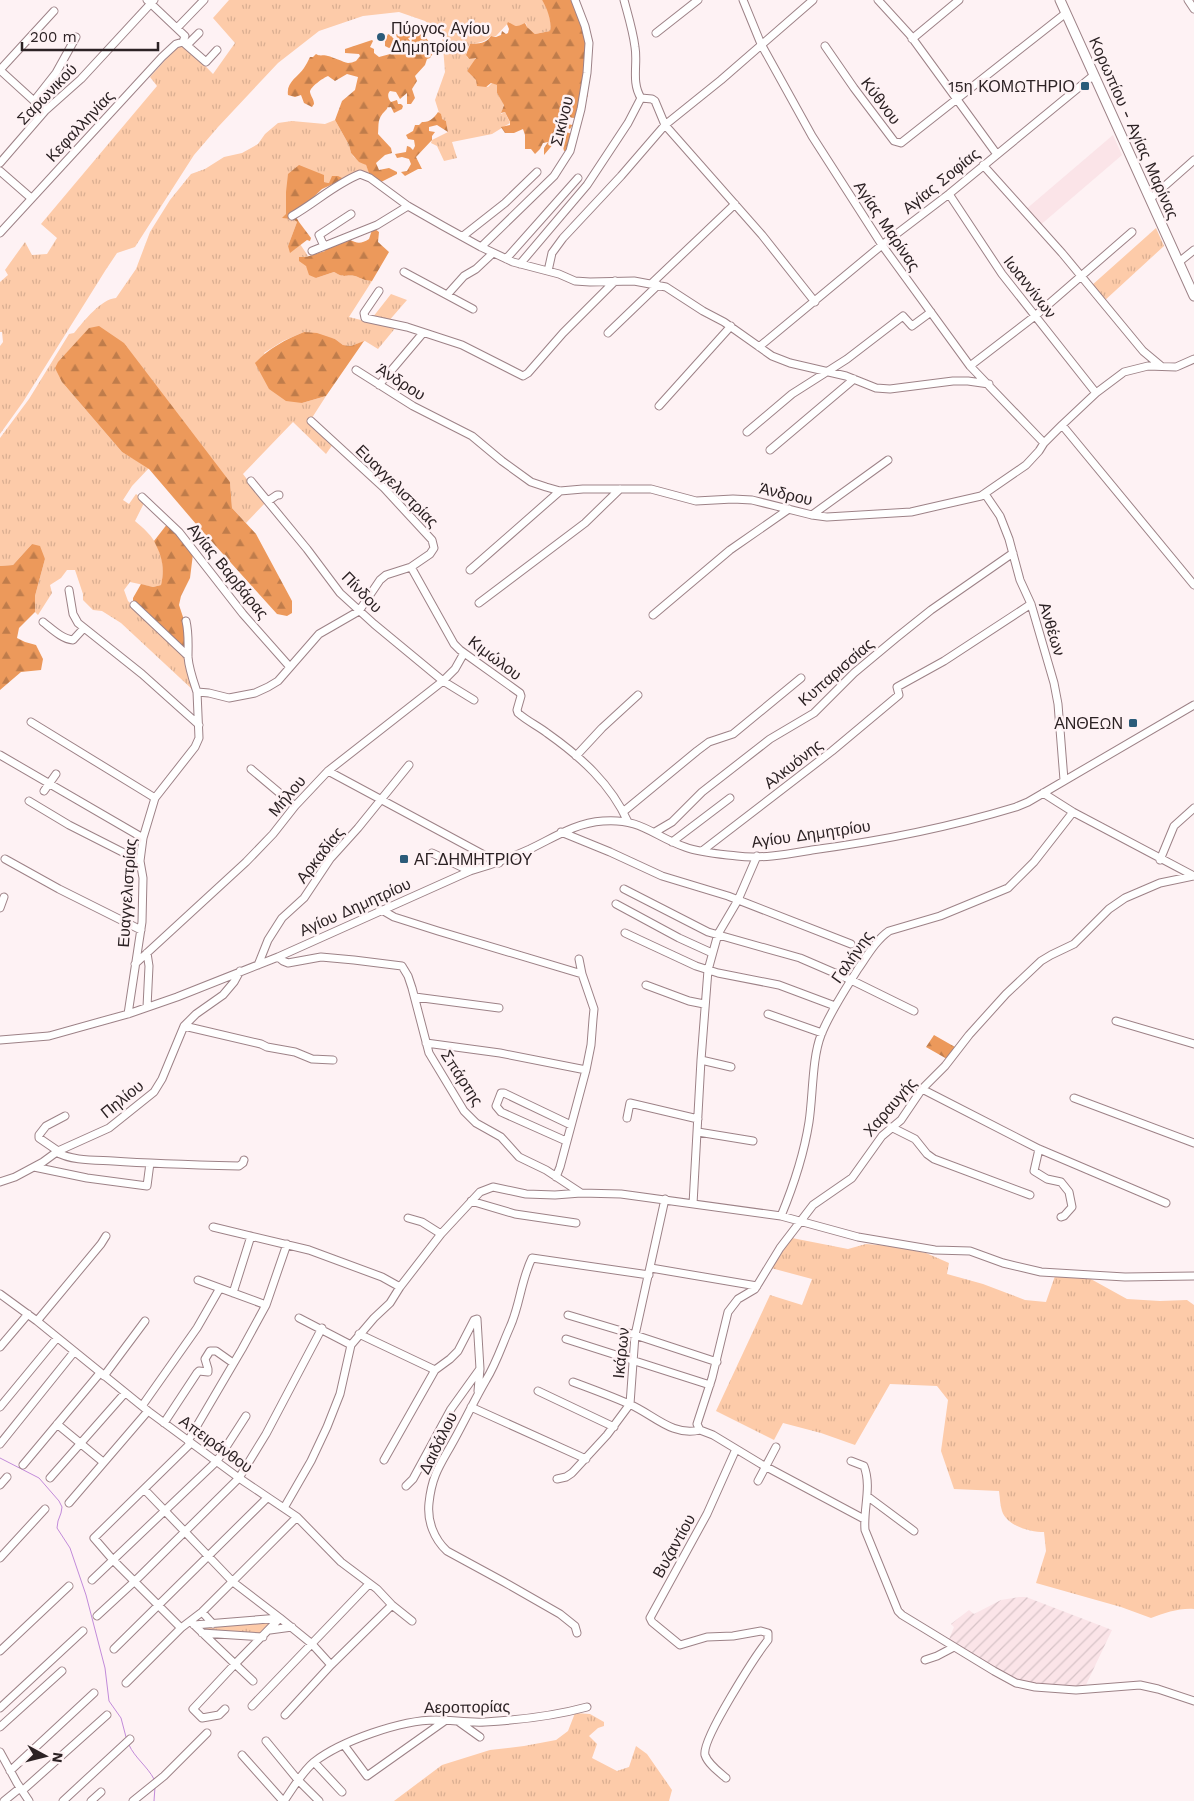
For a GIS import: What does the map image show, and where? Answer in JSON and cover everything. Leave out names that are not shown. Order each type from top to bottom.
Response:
[{"type":"main road","name":"Κορωπίου - Αγίας Μαρίνας","points":[[1060,0],[1194,296]]},
{"type":"street","points":[[177,28],[204,0]]},
{"type":"street","name":"Σικίνου","points":[[481,247],[554,176],[570,151],[581,109],[589,43],[585,26],[574,0]]},
{"type":"street","points":[[624,0],[636,49],[635,81],[642,98]]},
{"type":"street","points":[[656,33],[698,0]]},
{"type":"street","name":"Αγίας Μαρίνας","points":[[743,0],[761,44],[812,136],[882,245],[970,366],[990,384],[1044,443]]},
{"type":"street","points":[[548,271],[551,254],[562,238],[623,174],[665,125],[721,80],[812,0]]},
{"type":"street","points":[[878,0],[902,24],[996,153]]},
{"type":"street","points":[[912,39],[959,0]]},
{"type":"street","points":[[1188,0],[1194,9]]},
{"type":"street","points":[[151,1],[185,36],[185,43],[206,62],[217,50]]},
{"type":"street","name":"Σαρωνικού","points":[[0,163],[45,111],[81,79],[151,1]]},
{"type":"street","points":[[45,111],[0,70],[54,11]]},
{"type":"street","name":"Κύθνου","points":[[825,46],[854,88],[894,141],[898,143],[904,142],[956,98],[1066,13]]},
{"type":"street","name":"Κεφαλληνίας","points":[[0,233],[162,57],[176,44],[185,43],[199,33]]},
{"type":"street","points":[[34,101],[56,73],[76,37]]},
{"type":"street","name":"Αγίας Σοφίας","points":[[759,347],[882,245],[948,194],[1094,75]]},
{"type":"street","points":[[642,98],[655,101],[665,125],[762,235],[815,302]]},
{"type":"street","points":[[520,264],[587,185],[616,142],[642,98]]},
{"type":"street","points":[[1150,199],[1194,160]]},
{"type":"street","points":[[983,164],[1082,276],[1143,351],[1161,366]]},
{"type":"street","points":[[0,171],[31,198]]},
{"type":"street","points":[[463,236],[503,205],[537,172]]},
{"type":"street","points":[[292,216],[360,174],[370,178],[408,206],[506,259],[548,271],[577,282],[634,281],[666,287],[703,311],[731,326],[772,356],[790,364],[854,379],[876,388],[890,390],[953,381],[990,384]]},
{"type":"street","points":[[506,259],[578,178]]},
{"type":"street","name":"Ιωαννίνων","points":[[948,194],[989,256],[1096,393]]},
{"type":"street","points":[[608,333],[735,204]]},
{"type":"street","points":[[312,251],[377,225],[408,206]]},
{"type":"street","points":[[324,246],[319,235],[352,214]]},
{"type":"street","points":[[970,366],[1035,316],[1132,232]]},
{"type":"street","points":[[1179,262],[1194,250]]},
{"type":"street","points":[[447,295],[464,276],[476,269],[493,253]]},
{"type":"street","points":[[404,272],[473,308]]},
{"type":"street","points":[[379,291],[364,314],[365,318],[407,327],[462,345],[523,376],[528,373],[562,333],[615,281]]},
{"type":"street","points":[[747,432],[792,394],[847,359],[903,316],[912,326],[931,312]]},
{"type":"street","points":[[660,406],[731,326]]},
{"type":"street","points":[[379,385],[423,333]]},
{"type":"street","name":"Άνδρου","points":[[356,370],[412,406],[472,436],[531,482],[546,488],[560,490],[651,489],[696,501],[752,500],[789,510],[827,517],[910,512],[985,494],[1026,465],[1062,425],[1096,393],[1124,372],[1140,367],[1176,367],[1194,359]]},
{"type":"street","points":[[770,450],[854,379]]},
{"type":"street","name":"Ευαγγελιστρίας","points":[[128,1014],[141,930],[143,894],[140,861],[143,838],[155,798],[194,748],[198,738],[197,692],[229,698],[255,693],[278,681],[289,666],[319,634],[359,610],[380,580],[411,567],[433,551],[434,544],[432,540],[384,488],[311,421]]},
{"type":"street","points":[[1062,425],[1192,580]]},
{"type":"street","points":[[812,515],[888,460]]},
{"type":"street","name":"Πίνδου","points":[[251,481],[340,593],[443,681],[474,700]]},
{"type":"street","points":[[479,603],[585,522],[620,489]]},
{"type":"street","points":[[470,570],[560,490]]},
{"type":"street","name":"Ανθέων","points":[[985,494],[1000,516],[1014,553],[1020,580],[1030,604],[1058,696],[1064,780]]},
{"type":"street","points":[[268,501],[279,495]]},
{"type":"street","name":"Αγίας Βαρβάρας","points":[[142,496],[179,532],[244,614],[289,666]]},
{"type":"street","points":[[653,615],[730,550],[789,510]]},
{"type":"street","name":"Κυπαρισσίας","points":[[655,832],[672,822],[702,792],[770,739],[814,713],[854,673],[896,638],[969,583],[1014,553]]},
{"type":"street","name":"Κιμώλου","points":[[411,567],[454,644],[520,693],[518,713],[546,732],[595,772],[613,795],[628,822]]},
{"type":"street","points":[[69,590],[73,614],[78,623],[149,680],[199,725]]},
{"type":"street","name":"Αλκυόνης","points":[[702,851],[832,751],[899,694],[897,687],[944,661],[1030,604]]},
{"type":"street","points":[[134,605],[188,656]]},
{"type":"street","points":[[186,621],[189,634],[188,656],[190,673],[197,692]]},
{"type":"street","points":[[43,622],[65,639],[70,640],[73,640],[84,628]]},
{"type":"street","name":"Μήλου","points":[[135,964],[246,862],[328,771],[443,681],[455,669],[464,653]]},
{"type":"street","points":[[623,812],[709,742],[733,734],[802,678]]},
{"type":"street","points":[[576,756],[607,723],[638,695]]},
{"type":"street","name":"Αγίου Δημητρίου","points":[[0,1040],[49,1036],[128,1014],[205,986],[278,957],[470,871],[498,863],[532,848],[561,832],[586,823],[628,822],[655,832],[685,847],[743,856],[779,855],[842,846],[933,828],[1016,807],[1194,705]]},
{"type":"street","points":[[31,722],[155,798]]},
{"type":"street","points":[[0,755],[143,838]]},
{"type":"street","name":"Αρκαδίας","points":[[258,965],[274,928],[304,898],[330,859],[409,765]]},
{"type":"street","points":[[250,769],[295,806]]},
{"type":"street","points":[[328,771],[498,863]]},
{"type":"street","points":[[44,792],[56,774]]},
{"type":"street","points":[[1043,793],[1073,812],[1160,860],[1194,876]]},
{"type":"street","points":[[672,842],[730,798]]},
{"type":"street","points":[[30,801],[70,825],[140,861]]},
{"type":"street","points":[[1160,860],[1174,826],[1194,808]]},
{"type":"street","name":"Γαλήνης","points":[[781,1216],[795,1178],[809,1122],[816,1058],[822,1033],[851,980],[882,936],[889,931],[940,916],[1008,888],[1034,862],[1073,812]]},
{"type":"street","points":[[561,832],[662,876],[738,900],[851,944]]},
{"type":"street","points":[[432,853],[470,871]]},
{"type":"street","points":[[693,1204],[704,1004],[708,970],[718,934],[738,900],[757,856]]},
{"type":"street","points":[[4,859],[141,930]]},
{"type":"street","name":"Χαραυγής","points":[[700,1430],[697,1424],[710,1385],[728,1312],[738,1299],[755,1289],[780,1248],[813,1205],[852,1178],[870,1151],[891,1127],[901,1120],[922,1090],[945,1066],[969,1035],[1006,994],[1041,962],[1074,944],[1109,909],[1125,898],[1160,884],[1194,876]]},
{"type":"street","points":[[624,889],[708,932],[800,958],[851,980],[914,1011]]},
{"type":"street","points":[[0,908],[4,897]]},
{"type":"street","points":[[616,904],[679,938],[712,953]]},
{"type":"street","points":[[382,910],[394,917],[582,974]]},
{"type":"street","points":[[625,933],[708,970],[779,985],[836,1006]]},
{"type":"street","points":[[147,953],[149,966],[147,1007]]},
{"type":"street","name":"Σπάρτης","points":[[278,957],[288,963],[321,957],[402,966],[408,976],[415,997],[429,1053],[469,1117],[483,1128],[501,1137],[519,1157],[546,1170],[580,1192]]},
{"type":"street","points":[[556,1177],[586,1070],[591,1045],[594,1009],[582,974],[580,959]]},
{"type":"street","name":"Πηλίου","points":[[0,1182],[8,1181],[34,1167],[57,1151],[109,1128],[154,1092],[162,1080],[184,1026],[196,1014],[223,996],[240,971]]},
{"type":"street","points":[[646,985],[689,1001],[704,1004]]},
{"type":"street","points":[[415,997],[499,1008]]},
{"type":"street","points":[[768,1014],[822,1033]]},
{"type":"street","points":[[1116,1021],[1194,1044]]},
{"type":"street","points":[[184,1026],[267,1047],[295,1052],[312,1059],[333,1060]]},
{"type":"street","points":[[426,1043],[500,1053],[586,1070]]},
{"type":"street","points":[[701,1060],[731,1068]]},
{"type":"street","points":[[922,1090],[1039,1149],[1166,1203]]},
{"type":"street","points":[[566,1142],[501,1112],[496,1106],[499,1096],[501,1093],[504,1093],[571,1126]]},
{"type":"street","points":[[1074,1098],[1194,1143]]},
{"type":"street","points":[[627,1118],[630,1103],[698,1119]]},
{"type":"street","points":[[65,1116],[46,1126],[39,1135],[39,1138],[66,1156],[150,1163],[239,1166],[244,1160]]},
{"type":"street","points":[[891,1127],[915,1139],[927,1154],[934,1159],[1030,1194]]},
{"type":"street","points":[[698,1132],[753,1141]]},
{"type":"street","points":[[1039,1149],[1034,1171],[1047,1179],[1061,1182],[1069,1192],[1072,1207],[1061,1217]]},
{"type":"street","points":[[34,1167],[87,1178],[147,1186],[150,1163]]},
{"type":"street","points":[[284,1508],[311,1461],[327,1427],[340,1394],[352,1344],[359,1334],[390,1302],[441,1234],[480,1192],[493,1187],[526,1194],[555,1195],[603,1192],[781,1216],[858,1237],[935,1250],[970,1251],[1003,1263],[1041,1272],[1125,1277],[1194,1276]]},
{"type":"street","name":"Ικάρων","points":[[630,1404],[635,1335],[665,1200]]},
{"type":"street","points":[[471,1201],[515,1214],[576,1223]]},
{"type":"street","points":[[408,1218],[422,1222],[441,1234]]},
{"type":"street","points":[[213,1227],[287,1244],[332,1258],[382,1277],[400,1287]]},
{"type":"street","points":[[37,1321],[106,1236]]},
{"type":"street","points":[[233,1293],[251,1236]]},
{"type":"street","points":[[182,1628],[113,1560],[94,1538],[189,1442],[266,1305],[287,1244]]},
{"type":"street","name":"Δαιδάλου","points":[[577,1633],[574,1626],[560,1614],[447,1551],[436,1537],[429,1516],[428,1505],[434,1479],[441,1461],[487,1379],[513,1320],[532,1258],[650,1272]]},
{"type":"street","points":[[650,1272],[757,1286]]},
{"type":"street","points":[[198,1280],[266,1305]]},
{"type":"street","points":[[69,1502],[145,1409],[197,1328],[220,1288]]},
{"type":"street","name":"Απειράνθου","points":[[0,1294],[37,1321],[145,1409],[267,1498],[297,1517],[341,1562],[412,1621]]},
{"type":"street","points":[[0,1347],[28,1314]]},
{"type":"street","points":[[568,1315],[716,1362]]},
{"type":"street","points":[[299,1318],[352,1344]]},
{"type":"street","points":[[384,1460],[435,1370],[458,1351],[470,1326],[477,1319],[480,1369],[477,1394]]},
{"type":"street","points":[[23,1465],[102,1375],[145,1321]]},
{"type":"street","points":[[97,1616],[239,1478],[266,1434],[322,1328]]},
{"type":"street","points":[[359,1334],[435,1370]]},
{"type":"street","points":[[0,1407],[57,1338]]},
{"type":"street","points":[[566,1339],[710,1385]]},
{"type":"street","points":[[164,1423],[197,1373],[199,1371],[208,1372],[204,1360],[210,1351],[216,1352],[234,1363]]},
{"type":"street","points":[[0,1444],[74,1352]]},
{"type":"street","points":[[406,1486],[413,1479],[451,1409],[480,1369]]},
{"type":"street","points":[[574,1382],[630,1404],[680,1431],[691,1432],[700,1430],[712,1435],[766,1467],[864,1519]]},
{"type":"street","points":[[538,1390],[614,1426]]},
{"type":"street","points":[[50,1478],[125,1393]]},
{"type":"street","points":[[557,1479],[566,1478],[586,1459],[630,1404]]},
{"type":"street","points":[[471,1407],[586,1459]]},
{"type":"street","points":[[92,1580],[217,1461],[246,1416]]},
{"type":"street","points":[[57,1424],[103,1462]]},
{"type":"street","points":[[758,1481],[776,1447]]},
{"type":"street","name":"Βυζαντίου","points":[[726,1778],[708,1760],[705,1749],[714,1727],[768,1640],[768,1633],[762,1631],[733,1636],[707,1637],[680,1645],[652,1622],[650,1618],[707,1514],[736,1449]]},
{"type":"street","points":[[851,1462],[864,1466],[867,1496],[864,1519],[866,1530],[898,1611],[902,1615],[1016,1683],[1035,1687],[1076,1690],[1140,1685],[1194,1701]]},
{"type":"street","points":[[0,1485],[7,1477]]},
{"type":"street","points":[[144,1489],[233,1582],[292,1627],[312,1644],[331,1665]]},
{"type":"street","points":[[867,1496],[914,1530]]},
{"type":"street","points":[[114,1649],[267,1498]]},
{"type":"street","points":[[0,1558],[45,1509]]},
{"type":"street","points":[[192,1624],[297,1517]]},
{"type":"street","points":[[252,1706],[369,1584]]},
{"type":"street","points":[[0,1651],[69,1586]]},
{"type":"street","points":[[285,1715],[331,1665],[392,1604]]},
{"type":"street","points":[[264,1619],[270,1610]]},
{"type":"street","points":[[202,1612],[213,1624]]},
{"type":"street","points":[[126,1683],[182,1628],[192,1624],[280,1618]]},
{"type":"street","points":[[225,1709],[219,1715],[202,1718],[193,1709],[280,1618]]},
{"type":"street","points":[[192,1624],[253,1681]]},
{"type":"street","points":[[270,1630],[292,1627]]},
{"type":"street","points":[[0,1708],[83,1631]]},
{"type":"street","points":[[202,1633],[263,1637]]},
{"type":"street","points":[[213,1643],[221,1634]]},
{"type":"street","points":[[925,1660],[954,1647]]},
{"type":"street","points":[[0,1727],[62,1671]]},
{"type":"street","points":[[10,1771],[94,1693]]},
{"type":"street","name":"Αεροπορίας","points":[[284,1801],[298,1780],[314,1762],[357,1738],[412,1722],[446,1720],[483,1722],[522,1719],[563,1713],[587,1707]]},
{"type":"street","points":[[4,1801],[21,1790],[107,1715]]},
{"type":"street","points":[[344,1745],[367,1776],[446,1720]]},
{"type":"street","points":[[459,1722],[480,1737]]},
{"type":"street","points":[[133,1801],[164,1776],[207,1733]]},
{"type":"street","points":[[63,1801],[130,1739]]},
{"type":"street","points":[[266,1741],[298,1780],[319,1801]]},
{"type":"street","points":[[0,1752],[28,1800]]},
{"type":"street","points":[[242,1755],[284,1801]]},
{"type":"street","points":[[314,1762],[342,1792]]},
{"type":"street","points":[[91,1801],[101,1792]]},
{"type":"shaded area","points":[[1113,135],[1122,155],[1038,227],[1024,211]]},
{"type":"shaded area","points":[[1026,1597],[1112,1630],[1085,1687],[1049,1686],[1016,1680],[948,1642],[954,1627],[951,1624],[969,1610],[974,1614],[1001,1600]]},
{"type":"green space","points":[[229,0],[542,0],[549,15],[550,31],[535,34],[527,27],[526,23],[516,27],[509,22],[496,36],[491,36],[483,41],[469,45],[466,53],[467,57],[469,59],[474,57],[476,60],[467,71],[476,80],[488,87],[492,83],[497,85],[497,93],[504,104],[501,114],[505,112],[510,123],[492,134],[452,142],[457,158],[444,161],[437,146],[431,143],[432,140],[448,132],[446,121],[441,119],[435,100],[445,72],[442,34],[425,21],[399,12],[363,16],[319,31],[278,63],[194,155],[135,247],[117,253],[23,402],[0,434],[0,346],[3,342],[2,332],[0,332],[0,282],[8,275],[5,270],[25,242],[32,255],[47,254],[57,238],[41,224],[157,86],[150,77],[177,47],[187,47],[213,74],[235,43],[213,18]]},
{"type":"green space","points":[[542,0],[571,0],[593,49],[590,54],[583,85],[581,84],[588,96],[585,99],[586,106],[575,127],[568,128],[568,124],[572,125],[575,122],[574,118],[568,117],[563,122],[563,127],[567,130],[566,132],[572,134],[566,151],[564,151],[562,143],[555,142],[544,155],[544,148],[548,142],[543,143],[535,154],[531,149],[525,149],[523,129],[514,133],[505,133],[501,127],[510,125],[510,122],[505,112],[501,113],[504,105],[497,93],[497,85],[491,83],[486,87],[477,86],[476,80],[467,71],[476,58],[469,59],[466,55],[470,44],[485,42],[491,36],[501,35],[502,31],[506,34],[508,33],[508,22],[516,26],[525,23],[535,34],[550,31],[549,15]]},
{"type":"green space","points":[[410,27],[425,37],[431,45],[426,47],[427,50],[432,50],[433,53],[415,76],[417,81],[412,89],[415,98],[411,104],[407,104],[407,93],[400,99],[396,92],[390,91],[388,94],[391,102],[397,100],[398,104],[403,106],[402,109],[394,113],[391,107],[387,107],[380,119],[378,134],[391,148],[392,153],[385,155],[376,163],[379,170],[389,168],[397,172],[397,174],[381,182],[372,177],[366,165],[359,162],[351,153],[349,145],[335,120],[342,101],[355,90],[358,77],[347,74],[335,81],[328,76],[323,79],[314,85],[310,92],[314,102],[312,107],[304,103],[301,95],[295,97],[288,95],[288,90],[310,57],[316,54],[326,55],[351,63],[360,56],[359,54],[345,53],[345,49],[372,40],[370,47],[374,49],[374,53],[379,57],[405,50],[410,46],[411,49],[412,37],[408,38],[410,41],[408,43],[405,42],[402,45],[389,48],[385,46],[388,34],[393,33],[392,37],[396,41],[396,34],[401,35],[402,29],[408,32]]},
{"type":"green space","points":[[438,112],[441,114],[442,119],[446,121],[448,132],[437,125],[429,127],[429,131],[435,132],[432,140],[416,157],[422,169],[418,169],[405,176],[401,172],[407,171],[411,164],[409,159],[397,158],[395,154],[406,152],[407,146],[413,150],[415,146],[414,140],[408,139],[406,135],[413,131],[415,125],[429,121]]},
{"type":"green space","points":[[335,120],[349,145],[351,153],[366,165],[371,176],[329,183],[324,182],[286,192],[287,214],[297,222],[288,246],[295,249],[300,244],[308,256],[306,257],[306,266],[316,278],[334,272],[343,276],[355,276],[372,281],[349,317],[369,322],[391,294],[407,300],[387,323],[397,326],[378,349],[365,341],[351,346],[343,345],[335,339],[304,332],[283,341],[264,353],[302,403],[326,396],[310,421],[333,444],[326,454],[293,422],[243,474],[265,503],[246,523],[232,508],[230,482],[62,382],[122,452],[149,468],[132,486],[123,500],[129,504],[136,494],[145,501],[135,521],[152,538],[159,550],[163,571],[161,585],[153,587],[130,582],[124,590],[128,601],[187,657],[194,691],[121,623],[102,611],[93,610],[83,600],[83,594],[75,570],[67,570],[61,578],[50,585],[52,593],[38,615],[35,612],[35,596],[45,559],[32,544],[13,565],[0,566],[0,438],[29,399],[69,334],[74,333],[99,306],[110,299],[116,298],[136,269],[150,232],[170,200],[191,174],[205,169],[224,157],[242,153],[258,144],[265,134],[278,123],[292,121],[325,124]]},
{"type":"green space","points":[[299,165],[324,175],[324,182],[329,183],[332,176],[344,179],[322,189],[304,206],[293,212],[311,238],[310,241],[307,240],[290,253],[288,246],[297,222],[293,219],[282,218],[286,214],[288,174]]},
{"type":"green space","points":[[1156,228],[1164,246],[1103,302],[1091,286]]},
{"type":"green space","points":[[375,229],[379,232],[378,242],[389,252],[372,281],[355,276],[343,276],[334,272],[316,278],[309,275],[306,266],[299,261],[299,257],[306,257],[325,251],[325,247],[349,239],[357,243],[364,242],[369,239],[372,230]]},
{"type":"green space","points":[[99,326],[124,343],[230,482],[232,508],[256,534],[292,601],[292,613],[287,616],[277,614],[149,469],[122,452],[62,382],[55,368],[58,362],[89,328]]},
{"type":"green space","points":[[304,332],[317,333],[335,339],[343,345],[351,346],[364,341],[326,396],[302,403],[286,401],[269,389],[255,363],[278,345]]},
{"type":"green space","points":[[168,523],[193,554],[190,578],[181,596],[179,605],[186,626],[187,655],[133,602],[133,598],[141,584],[153,587],[161,585],[162,562],[154,541]]},
{"type":"green space","points":[[32,544],[40,546],[45,559],[35,596],[35,612],[19,628],[17,638],[36,645],[43,659],[41,670],[21,672],[0,690],[0,566],[13,565]]},
{"type":"green space","points":[[934,1035],[955,1047],[947,1059],[926,1047]]},
{"type":"green space","points":[[792,1238],[848,1249],[866,1244],[891,1246],[926,1253],[949,1263],[947,1274],[983,1284],[1025,1300],[1046,1302],[1055,1276],[1089,1278],[1127,1299],[1187,1300],[1194,1305],[1194,1609],[1177,1610],[1151,1618],[1121,1607],[1036,1583],[1046,1551],[1044,1532],[1032,1531],[1009,1521],[1002,1511],[999,1491],[954,1489],[941,1451],[948,1400],[937,1386],[890,1384],[855,1445],[821,1433],[783,1423],[774,1440],[716,1411],[770,1295],[802,1305],[812,1279],[771,1268]]},
{"type":"green space","points":[[276,1620],[262,1635],[204,1631],[199,1627]]},
{"type":"green space","points":[[575,1713],[590,1714],[604,1722],[604,1726],[598,1728],[589,1736],[597,1744],[592,1758],[617,1771],[629,1767],[636,1746],[647,1754],[672,1790],[669,1801],[394,1801],[442,1765],[490,1750],[556,1740],[568,1731]]},
{"type":"waterway","points":[[0,1458],[39,1478],[62,1507],[57,1528],[70,1548],[86,1595],[105,1668],[109,1701],[121,1718],[126,1737]]},
{"type":"waterway","points":[[129,1745],[154,1779]]},
{"type":"waterway","points":[[154,1801],[155,1787]]},
{"type":"place","name":"Πύργος Αγίου Δημητρίου","points":[[381,37]]},
{"type":"place","name":"15η ΚΟΜΩΤΗΡΙΟ","points":[[1085,86]]},
{"type":"place","name":"ΑΝΘΕΩΝ","points":[[1133,723]]},
{"type":"place","name":"ΑΓ.ΔΗΜΗΤΡΙΟΥ","points":[[404,859]]}]
